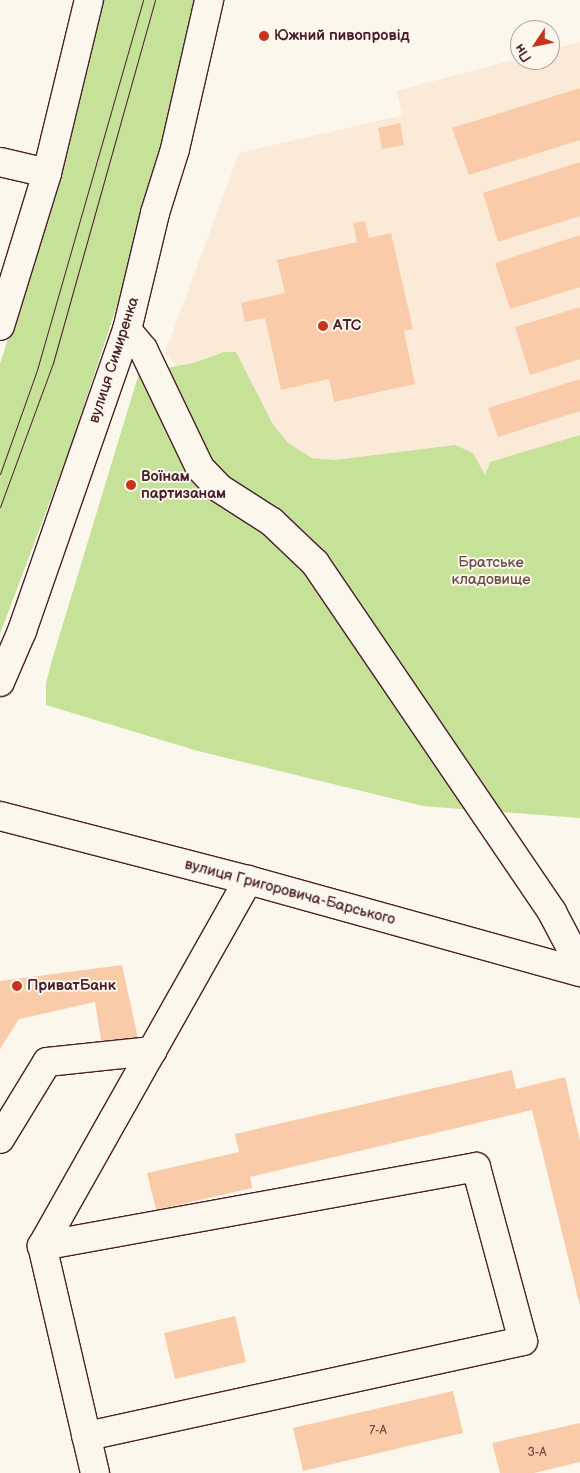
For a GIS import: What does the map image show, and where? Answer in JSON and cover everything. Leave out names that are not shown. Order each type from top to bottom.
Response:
[{"type":"street","points":[[0,326],[47,173],[89,0]]},
{"type":"street","name":"вулиця Симиренка","points":[[0,682],[22,631],[127,330],[155,213],[175,149],[209,0]]},
{"type":"street","points":[[0,162],[47,173]]},
{"type":"street","points":[[127,330],[143,349],[200,468],[219,488],[272,522],[315,563],[552,912],[580,965]]},
{"type":"street","name":"вулиця Григоровича-Барського","points":[[0,816],[248,880],[580,972]]},
{"type":"street","points":[[95,1473],[42,1246],[248,880]]},
{"type":"street","points":[[0,1139],[48,1062],[152,1051]]},
{"type":"street","points":[[42,1246],[476,1167],[523,1341],[86,1436]]},
{"type":"shaded area","points":[[580,42],[580,435],[490,462],[485,476],[320,507],[247,445],[165,353],[239,153],[403,115],[396,91],[510,61],[510,70],[560,70],[560,47]]},
{"type":"green space","points":[[103,0],[199,0],[181,79],[126,278],[70,448],[0,634],[0,364],[70,142]]},
{"type":"green space","name":"Братське кладовище","points":[[224,352],[236,352],[272,423],[288,443],[312,458],[335,460],[455,445],[473,453],[485,475],[490,462],[580,435],[580,818],[423,806],[198,751],[46,705],[46,683],[52,660],[139,373],[194,363]]},
{"type":"building","points":[[580,88],[580,140],[469,175],[452,128]]},
{"type":"building","points":[[400,123],[404,145],[382,149],[378,128]]},
{"type":"building","points":[[580,162],[580,216],[498,242],[483,193]]},
{"type":"building","points":[[365,221],[369,238],[391,233],[413,329],[404,331],[415,384],[334,402],[329,379],[281,390],[265,318],[245,322],[241,303],[285,293],[277,260],[357,242],[353,223]]},
{"type":"building","points":[[580,235],[580,287],[510,309],[495,263]]},
{"type":"building","points":[[580,307],[580,359],[530,375],[515,327]]},
{"type":"building","points":[[580,379],[580,411],[498,437],[488,408]]},
{"type":"building","points":[[122,965],[138,1038],[102,1046],[95,1002],[19,1019],[0,1049],[0,981]]},
{"type":"building","points":[[512,1070],[516,1089],[565,1077],[580,1141],[580,1306],[532,1110],[250,1177],[252,1188],[156,1210],[147,1173],[239,1152],[235,1134]]},
{"type":"building","points":[[235,1316],[246,1362],[175,1379],[164,1333]]},
{"type":"building","points":[[453,1391],[463,1433],[303,1471],[293,1428]]},
{"type":"building","points":[[580,1423],[580,1462],[534,1473],[500,1473],[492,1443]]},
{"type":"tram line","points":[[0,474],[37,370],[143,0]]},
{"type":"tram line","points":[[0,507],[53,363],[155,0]]},
{"type":"place","name":"Южний пивопровід","points":[[264,36]]},
{"type":"place","name":"АТС","points":[[323,326]]},
{"type":"place","name":"Воїнам партизанам","points":[[131,485]]},
{"type":"place","name":"ПриватБанк","points":[[17,986]]}]
